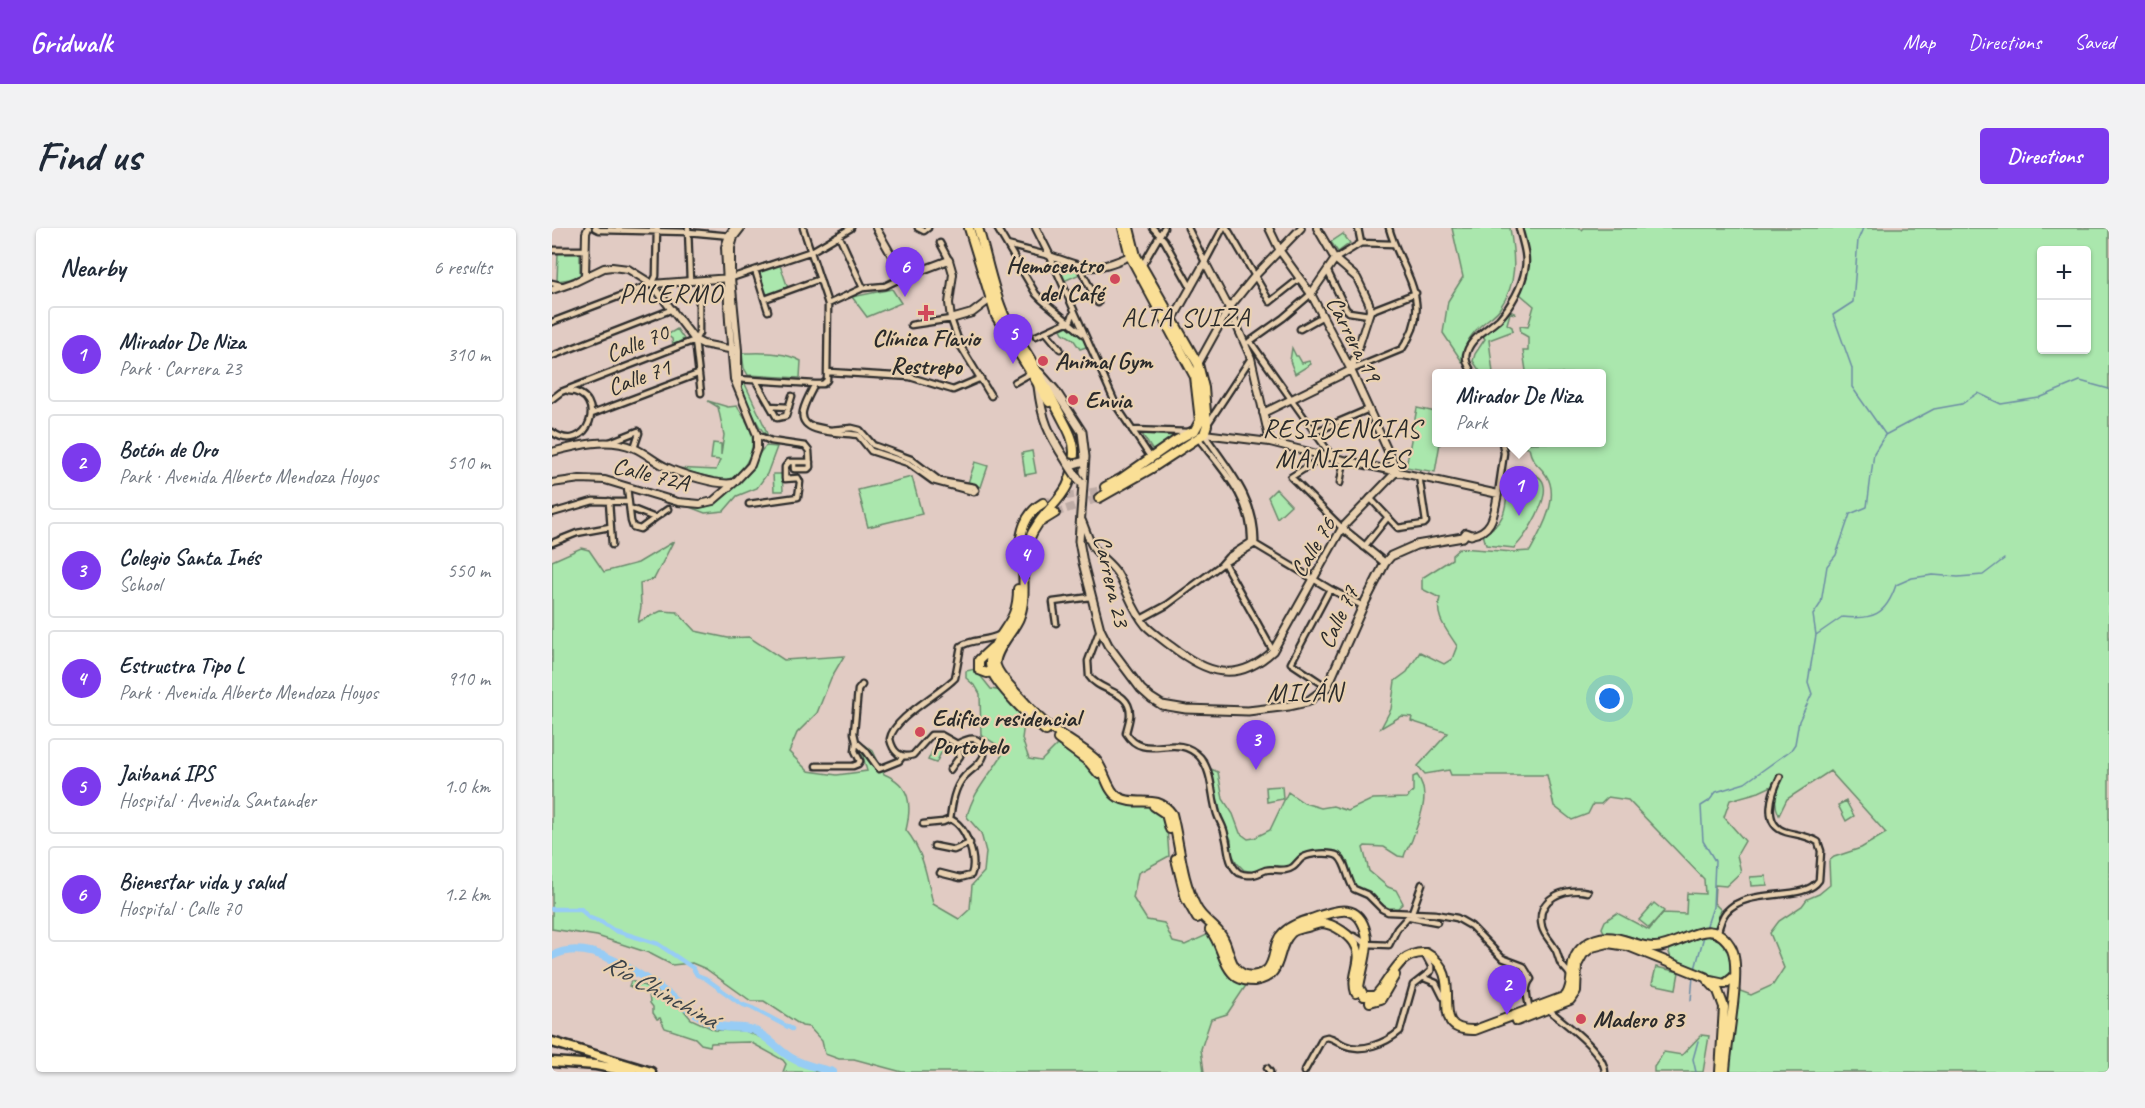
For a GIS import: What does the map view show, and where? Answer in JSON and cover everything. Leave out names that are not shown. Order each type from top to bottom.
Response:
[{"type":"highway","points":[[553,1043],[651,1072]]},
{"type":"highway","points":[[552,1062],[596,1065],[632,1072]]},
{"type":"main road","points":[[969,228],[1002,327],[1033,371],[1070,435],[1074,454],[1072,477],[1064,494],[1044,513],[1036,525],[1024,554],[1020,615],[996,657],[994,669]]},
{"type":"main road","points":[[978,228],[992,300]]},
{"type":"main road","points":[[1123,228],[1130,256],[1195,376],[1200,421],[1198,435]]},
{"type":"main road","points":[[1099,498],[1168,458],[1207,426],[1204,387],[1198,364],[1136,256],[1130,228]]},
{"type":"main road","points":[[1033,371],[1038,386],[1041,412],[1052,439],[1082,486]]},
{"type":"main road","name":"Carrera 23","points":[[1033,371],[1055,390],[1080,426],[1084,438],[1080,550],[1100,629],[1108,645],[1141,688],[1151,698],[1175,708],[1248,711],[1307,702],[1327,687]]},
{"type":"main road","points":[[1019,552],[1035,518],[1061,492],[1068,475],[1069,442],[1048,400],[1038,386]]},
{"type":"main road","points":[[1106,487],[1175,441],[1198,435]]},
{"type":"main road","points":[[1175,441],[1179,449]]},
{"type":"main road","points":[[1163,449],[1163,455],[1168,458]]},
{"type":"main road","points":[[1066,460],[1074,464],[1083,459]]},
{"type":"main road","points":[[1043,503],[1032,511],[1024,524],[1019,552],[1017,604],[1012,621],[996,645],[990,659],[994,669],[1035,722],[1089,762],[1101,776],[1110,796],[1122,804],[1155,806],[1166,814],[1177,867],[1190,909],[1215,935],[1227,963],[1237,977],[1250,981],[1270,975],[1278,964],[1286,940],[1295,930],[1321,923],[1337,928],[1352,937],[1358,951],[1354,986],[1358,996],[1364,1000],[1371,1002],[1381,999],[1405,963],[1417,957],[1426,957],[1439,970],[1443,983],[1442,1012],[1447,1025],[1453,1030],[1467,1034],[1485,1032],[1566,1003],[1574,996],[1579,960],[1596,945],[1620,944],[1725,984],[1735,976]]},
{"type":"main road","points":[[1036,525],[1055,513]]},
{"type":"main road","points":[[1385,563],[1391,556],[1408,548],[1467,536]]},
{"type":"main road","name":"Calle 77","points":[[1327,687],[1385,563]]},
{"type":"main road","points":[[994,669],[987,673],[979,669],[979,660],[981,649],[996,645]]},
{"type":"main road","points":[[994,669],[1038,717],[1094,758],[1105,774],[1110,789],[1118,797],[1153,801],[1168,808],[1172,814],[1182,865],[1196,908],[1223,938],[1232,963],[1240,972],[1252,976],[1268,970],[1279,936],[1291,926],[1343,910],[1356,914],[1364,924],[1367,940],[1359,987],[1364,996],[1375,996],[1403,960],[1414,953],[1426,953],[1440,964],[1446,976],[1448,1017],[1456,1027],[1467,1030],[1483,1028],[1566,996],[1570,988],[1572,965],[1578,952],[1594,940],[1622,938],[1652,947],[1670,944],[1700,932],[1713,933],[1731,948],[1735,976],[1725,1072]]},
{"type":"main road","points":[[1337,928],[1336,918],[1343,910]]},
{"type":"main road","points":[[1352,937],[1362,929],[1364,924]]},
{"type":"main road","points":[[1670,944],[1667,952],[1672,963]]},
{"type":"main road","points":[[1710,980],[1718,991],[1724,1007],[1720,1072]]},
{"type":"street","points":[[585,277],[588,228]]},
{"type":"street","points":[[596,228],[599,230],[688,230],[731,236],[741,228]]},
{"type":"street","points":[[734,228],[731,236],[729,278],[738,387],[757,435],[757,448],[771,441]]},
{"type":"street","points":[[737,379],[826,383],[829,372],[828,304],[803,228]]},
{"type":"street","points":[[552,322],[652,284],[729,278],[812,251],[851,228]]},
{"type":"street","points":[[876,228],[904,277]]},
{"type":"street","points":[[918,228],[926,229]]},
{"type":"street","points":[[997,228],[1036,294],[1085,335]]},
{"type":"street","points":[[1036,228],[1117,407],[1151,458]]},
{"type":"street","points":[[1153,228],[1161,235],[1191,288]]},
{"type":"street","points":[[1142,266],[1164,228]]},
{"type":"street","points":[[1188,228],[1248,343],[1333,458]]},
{"type":"street","points":[[1173,319],[1225,228],[1270,302],[1299,279]]},
{"type":"street","name":"Carrera 19","points":[[1269,228],[1280,251],[1311,294],[1323,316],[1351,370],[1397,471]]},
{"type":"street","points":[[1198,364],[1229,308],[1254,277],[1301,228]]},
{"type":"street","points":[[1317,228],[1335,259],[1356,278],[1369,303],[1369,313],[1351,370]]},
{"type":"street","points":[[1358,228],[1361,243]]},
{"type":"street","points":[[1263,413],[1351,370],[1402,350],[1414,325],[1416,293],[1393,244],[1389,228]]},
{"type":"street","points":[[1470,369],[1467,364],[1467,350],[1480,334],[1500,317],[1518,291],[1526,260],[1519,228]]},
{"type":"street","points":[[652,284],[656,276],[657,229]]},
{"type":"street","points":[[688,230],[690,282]]},
{"type":"street","points":[[839,236],[863,288]]},
{"type":"street","points":[[940,243],[953,274],[949,303],[951,319],[960,345],[991,396]]},
{"type":"street","points":[[1248,343],[1311,294],[1335,259],[1361,243],[1393,244]]},
{"type":"street","points":[[1007,245],[1090,268],[1106,267],[1130,256]]},
{"type":"street","points":[[552,250],[585,250]]},
{"type":"street","points":[[828,304],[863,288],[885,286],[949,260]]},
{"type":"street","points":[[1079,266],[1098,303]]},
{"type":"street","points":[[552,290],[604,268],[620,267],[628,269],[652,284],[695,339],[701,393]]},
{"type":"street","points":[[754,270],[768,311]]},
{"type":"street","points":[[1328,272],[1349,312],[1369,313],[1416,293]]},
{"type":"street","points":[[765,299],[820,279]]},
{"type":"street","points":[[695,339],[699,333],[699,281]]},
{"type":"street","points":[[552,283],[564,286]]},
{"type":"street","points":[[911,325],[951,319],[972,313],[992,300]]},
{"type":"street","points":[[552,356],[673,309]]},
{"type":"street","points":[[1036,336],[1068,322],[1074,312]]},
{"type":"street","points":[[1300,329],[1323,316]]},
{"type":"street","points":[[1046,332],[1060,349]]},
{"type":"street","name":"Calle 70","points":[[552,399],[566,391],[695,339],[703,345],[735,350]]},
{"type":"street","points":[[1248,343],[1270,442]]},
{"type":"street","points":[[1207,426],[1251,358]]},
{"type":"street","points":[[1015,382],[1033,371]]},
{"type":"street","points":[[829,372],[910,377],[953,390],[981,378]]},
{"type":"street","name":"Calle 71","points":[[592,414],[698,374]]},
{"type":"street","points":[[758,381],[761,391],[777,418],[786,416],[792,396]]},
{"type":"street","points":[[812,426],[830,430],[852,428],[860,430],[873,446],[911,459],[940,481],[974,487],[976,490],[974,492],[940,484],[908,463],[871,451],[858,435],[830,434],[817,430],[806,422],[803,411],[815,384]]},
{"type":"street","points":[[552,432],[563,438],[578,436],[586,429],[592,414],[586,398],[576,391],[566,391]]},
{"type":"street","points":[[770,406],[789,407]]},
{"type":"street","points":[[1315,432],[1369,409]]},
{"type":"street","points":[[1132,430],[1270,442],[1498,494]]},
{"type":"street","points":[[552,452],[608,442],[638,431],[634,448]]},
{"type":"street","points":[[749,504],[798,497],[800,482],[798,478],[785,479],[786,464],[794,462],[794,469],[797,470],[810,468],[808,451],[805,446],[771,441],[757,435]]},
{"type":"street","points":[[1198,435],[1238,491],[1244,503],[1253,543],[1363,606]]},
{"type":"street","points":[[570,438],[570,447]]},
{"type":"street","points":[[608,442],[634,448],[668,468],[723,487]]},
{"type":"street","points":[[1467,536],[1480,533],[1491,524],[1498,494],[1503,447]]},
{"type":"street","name":"Calle 72A","points":[[552,483],[580,479],[605,480],[678,502],[700,504],[713,501],[723,487],[734,483],[751,465],[757,448]]},
{"type":"street","points":[[1325,456],[1291,477],[1342,528],[1385,563]]},
{"type":"street","points":[[1340,483],[1344,460]]},
{"type":"street","name":"Calle 76","points":[[1273,651],[1315,580],[1342,528],[1397,471]]},
{"type":"street","points":[[1370,498],[1397,527],[1425,524],[1419,476]]},
{"type":"street","points":[[627,487],[630,521],[636,529],[640,529],[668,509]]},
{"type":"street","points":[[552,513],[593,501],[609,501],[629,505],[655,518]]},
{"type":"street","points":[[609,501],[612,545]]},
{"type":"street","points":[[1364,547],[1388,517]]},
{"type":"street","points":[[1082,521],[1094,548],[1117,573],[1141,620],[1147,627],[1189,660],[1217,672],[1236,671],[1251,666],[1264,660],[1273,651],[1224,562]]},
{"type":"street","points":[[552,543],[577,532],[610,527]]},
{"type":"street","points":[[1141,620],[1167,605],[1253,543]]},
{"type":"street","points":[[1327,687],[1291,663],[1330,589]]},
{"type":"street","points":[[1056,623],[1053,602],[1092,597]]},
{"type":"street","points":[[1100,629],[1088,661],[1089,676],[1098,686],[1114,691],[1125,701],[1130,715],[1126,734],[1140,747],[1171,745],[1188,749],[1206,765],[1214,806],[1226,836],[1230,860],[1239,873],[1246,875],[1266,870],[1285,870],[1293,867],[1305,856],[1333,854],[1338,856],[1343,862],[1354,889],[1372,898],[1382,909],[1388,912],[1448,915],[1457,918],[1471,926],[1502,958],[1523,966],[1531,979],[1527,984],[1530,1011]]},
{"type":"street","points":[[902,757],[890,739],[893,730],[910,713],[952,682],[955,678],[961,646],[965,643],[981,649],[992,638],[1004,632]]},
{"type":"street","points":[[816,766],[853,766],[860,761],[855,751],[854,733],[858,690],[862,686]]},
{"type":"street","points":[[856,742],[879,769],[899,761],[902,757],[913,755],[931,735],[940,735],[957,744],[960,756],[950,770]]},
{"type":"street","points":[[950,819],[959,783],[980,763],[984,755],[981,744],[977,740],[967,738],[957,744]]},
{"type":"street","points":[[1713,933],[1733,906],[1757,897],[1805,890],[1813,887],[1820,880],[1821,851],[1818,842],[1804,835],[1778,829],[1774,823],[1770,805],[1780,777]]},
{"type":"street","points":[[923,824],[950,819],[955,821],[969,843],[973,868],[970,875],[960,878],[940,873]]},
{"type":"street","points":[[934,846],[954,850],[969,843]]},
{"type":"street","points":[[1352,937],[1367,940],[1376,946],[1389,945],[1401,924],[1411,914],[1422,884]]},
{"type":"street","points":[[1570,975],[1561,963],[1555,947],[1544,934],[1541,918],[1547,902],[1553,896],[1572,890],[1588,892]]},
{"type":"street","points":[[1411,914],[1437,922]]},
{"type":"street","points":[[1304,1072],[1323,1038],[1327,1037],[1351,1047],[1359,1047],[1385,1041],[1394,1036],[1403,1025],[1413,985],[1431,971],[1426,957]]},
{"type":"street","points":[[1421,978],[1433,980],[1443,997]]},
{"type":"street","points":[[1549,1010],[1585,1041],[1604,1065],[1605,1072]]},
{"type":"green space","points":[[1452,228],[1510,228],[1513,250],[1514,270],[1510,289],[1497,312],[1469,339],[1463,363],[1443,333],[1448,301],[1463,277]]},
{"type":"green space","points":[[1522,228],[1580,228],[1582,230],[1584,228],[2109,228],[2109,1072],[1728,1072],[1735,989],[1751,995],[1773,985],[1784,968],[1770,933],[1779,921],[1802,906],[1807,899],[1819,894],[1830,885],[1829,861],[1834,857],[1861,848],[1886,833],[1830,771],[1787,799],[1779,815],[1776,800],[1783,777],[1778,774],[1772,786],[1730,800],[1724,817],[1745,841],[1737,855],[1741,872],[1726,886],[1715,885],[1714,903],[1721,910],[1716,926],[1712,929],[1699,928],[1663,942],[1651,943],[1625,935],[1605,934],[1602,928],[1605,921],[1617,913],[1649,930],[1663,913],[1686,914],[1687,893],[1705,894],[1704,879],[1628,800],[1608,797],[1601,804],[1593,804],[1588,814],[1572,820],[1554,806],[1547,775],[1451,775],[1449,770],[1425,774],[1418,766],[1448,733],[1411,721],[1412,717],[1401,716],[1381,728],[1391,709],[1395,681],[1407,672],[1420,652],[1444,664],[1452,659],[1457,646],[1440,617],[1440,598],[1422,589],[1422,578],[1452,559],[1452,555],[1460,548],[1530,551],[1544,524],[1550,503],[1550,484],[1546,475],[1534,461],[1529,448],[1521,447],[1606,447],[1606,369],[1526,369],[1523,351],[1528,351],[1528,337],[1521,333],[1520,326],[1528,327],[1534,306],[1520,294],[1527,268]]},
{"type":"green space","points":[[1343,234],[1350,243],[1338,252],[1331,242]]},
{"type":"green space","points":[[558,253],[578,253],[580,255],[580,275],[557,281]]},
{"type":"green space","points":[[1057,262],[1076,267],[1080,274],[1064,281]]},
{"type":"green space","points":[[780,265],[788,288],[763,296],[759,283],[762,282],[759,272]]},
{"type":"green space","points":[[892,289],[901,303],[867,317],[852,297]]},
{"type":"green space","points":[[1510,311],[1516,314],[1510,313],[1507,324],[1512,327],[1513,331],[1489,340],[1493,369],[1478,369],[1473,361],[1485,339],[1483,336]]},
{"type":"green space","points":[[1070,325],[1086,338],[1089,346],[1080,349],[1073,339],[1063,333],[1061,329]]},
{"type":"green space","points":[[677,329],[684,339],[673,346],[672,339],[667,335]]},
{"type":"green space","points":[[1292,348],[1302,363],[1309,361],[1311,364],[1295,374],[1290,361]]},
{"type":"green space","points":[[742,353],[772,353],[801,361],[800,378],[748,375],[744,368]]},
{"type":"green space","points":[[745,384],[768,437],[748,405],[741,385]]},
{"type":"green space","points":[[708,401],[728,407],[737,406],[751,432],[751,450],[746,464],[736,475],[724,481],[674,468],[716,470],[720,460],[711,459],[713,443],[721,444],[721,455],[724,435],[718,407]]},
{"type":"green space","points":[[1417,408],[1432,411],[1432,447],[1439,447],[1435,472],[1406,467]]},
{"type":"green space","points":[[1142,434],[1175,436],[1153,451]]},
{"type":"green space","points":[[766,446],[777,447],[767,474],[757,488],[737,496],[724,511],[705,513],[687,506],[709,506],[723,497],[743,478]]},
{"type":"green space","points":[[1032,451],[1036,473],[1025,475],[1022,453]]},
{"type":"green space","points":[[975,462],[988,466],[981,487],[968,483]]},
{"type":"green space","points":[[1529,472],[1540,478],[1544,486],[1541,505],[1531,526],[1514,548],[1486,545],[1483,534],[1498,523],[1505,510],[1509,476]]},
{"type":"green space","points":[[773,474],[782,474],[783,491],[774,491]]},
{"type":"green space","points":[[912,477],[922,514],[868,527],[858,490]]},
{"type":"green space","points":[[1276,489],[1291,505],[1277,518],[1268,497]]},
{"type":"green space","points":[[673,542],[654,579],[640,583],[641,607],[638,622],[661,611],[677,612],[695,631],[728,638],[749,637],[784,660],[844,656],[831,678],[817,713],[797,733],[789,752],[808,771],[837,775],[867,771],[861,749],[865,745],[873,751],[884,774],[900,784],[907,797],[909,812],[906,830],[921,856],[933,904],[959,919],[970,909],[972,885],[984,872],[986,852],[981,833],[967,817],[969,808],[1002,755],[996,744],[981,735],[980,694],[966,678],[966,671],[975,669],[991,689],[1007,692],[1025,716],[1022,739],[1029,759],[1041,761],[1057,745],[1089,762],[1101,776],[1106,791],[1116,801],[1122,804],[1155,806],[1166,814],[1169,856],[1138,873],[1133,898],[1147,920],[1164,923],[1173,942],[1185,945],[1207,935],[1210,930],[1249,981],[1227,1014],[1211,1019],[1201,1049],[1204,1072],[902,1072],[854,1059],[839,1059],[825,1054],[822,1041],[809,1027],[802,1026],[764,1001],[751,1001],[706,969],[692,963],[672,965],[649,953],[597,936],[552,929],[552,561],[581,548],[589,550],[604,572],[638,563]]},
{"type":"green space","points":[[938,739],[946,743],[936,763],[928,760]]},
{"type":"green space","points":[[1211,769],[1218,772],[1223,799],[1233,814],[1240,833],[1248,839],[1270,830],[1288,792],[1304,803],[1321,808],[1333,806],[1348,811],[1373,799],[1407,798],[1413,791],[1413,777],[1417,775],[1424,791],[1423,808],[1404,857],[1384,847],[1365,846],[1363,848],[1369,871],[1388,887],[1396,890],[1403,903],[1398,908],[1386,909],[1374,895],[1356,887],[1348,863],[1336,851],[1299,856],[1290,866],[1270,866],[1252,872],[1244,870],[1232,854],[1231,840],[1221,815]]},
{"type":"green space","points":[[1282,786],[1283,799],[1267,802],[1266,787]]},
{"type":"green space","points":[[1846,801],[1854,816],[1846,821],[1838,805]]},
{"type":"green space","points":[[1766,876],[1767,885],[1751,886],[1750,877]]},
{"type":"green space","points":[[1654,903],[1664,911],[1649,928],[1639,920]]},
{"type":"green space","points":[[1697,934],[1716,938],[1726,946],[1731,959],[1732,977],[1725,982],[1671,959],[1669,952],[1671,946]]},
{"type":"green space","points":[[1656,967],[1679,972],[1676,989],[1652,984]]},
{"type":"green space","points":[[631,981],[648,987],[681,1007],[691,1019],[715,1030],[745,1031],[764,1039],[788,1059],[819,1072],[783,1072],[786,1064],[783,1060],[750,1042],[711,1043],[710,1046],[701,1044],[695,1038],[665,1028],[660,1018],[657,1019],[653,1013],[649,994],[629,986]]},
{"type":"green space","points":[[1701,1035],[1709,1036],[1703,1072],[1654,1072],[1654,1067],[1664,1052],[1682,1055]]},
{"type":"waterway","points":[[1863,228],[1858,240],[1853,302],[1833,315],[1852,368],[1852,387],[1885,434]]},
{"type":"waterway","points":[[1706,928],[1713,907],[1715,861],[1703,841],[1701,806],[1709,801],[1716,792],[1745,783],[1791,750],[1795,744],[1799,721],[1812,694],[1808,682],[1816,635],[1813,615],[1821,603],[1827,566],[1836,555],[1850,514],[1867,507],[1874,453],[1885,435],[1934,409],[1962,404],[1978,393],[2001,404],[2039,398],[2080,381],[2109,389]]},
{"type":"waterway","points":[[1816,635],[1842,617],[1862,617],[1877,613],[1888,603],[1896,585],[1912,578],[1933,575],[1958,577],[1983,575],[2004,559]]},
{"type":"waterway","points":[[552,909],[581,909],[588,917],[613,930],[658,944],[693,968],[697,975],[705,978],[741,1004],[792,1029]]},
{"type":"waterway","points":[[1695,969],[1704,936]]},
{"type":"waterway","name":"Río Chinchiná","points":[[552,956],[571,950],[592,952],[614,960],[636,972],[713,1024],[753,1030],[795,1060],[833,1072]]},
{"type":"waterway","points":[[1691,1000],[1693,976]]},
{"type":"waterway","points":[[1696,1072],[1693,1059],[1698,1041]]},
{"type":"tunnel","points":[[1043,503],[1098,491],[1105,487]]},
{"type":"tunnel","points":[[1055,513],[1099,498]]},
{"type":"place","name":"Hemocentro del Café","points":[[1115,279]]},
{"type":"place","name":"Bienestar vida y salud","points":[[905,297]]},
{"type":"place","name":"Clínica Flavio Restrepo","points":[[926,313]]},
{"type":"place","name":"Animal Gym","points":[[1043,361]]},
{"type":"place","name":"Jaibaná IPS","points":[[1013,364]]},
{"type":"place","name":"Envia","points":[[1073,400]]},
{"type":"place","name":"Mirador De Niza","points":[[1519,516]]},
{"type":"place","name":"Estructra Tipo L","points":[[1025,585]]},
{"type":"place","name":"Edifico residencial Portobelo","points":[[920,732]]},
{"type":"place","name":"Colegio Santa Inés","points":[[1256,770]]},
{"type":"place","name":"Botón de Oro","points":[[1507,1015]]},
{"type":"place","name":"Madero 83","points":[[1581,1019]]},
{"type":"district","name":"PALERMO","points":[[671,293]]},
{"type":"district","name":"ALTA SUIZA","points":[[1186,317]]},
{"type":"district","name":"RESIDENCIAS MANIZALES","points":[[1342,443]]},
{"type":"district","name":"MILÁN","points":[[1305,692]]}]
